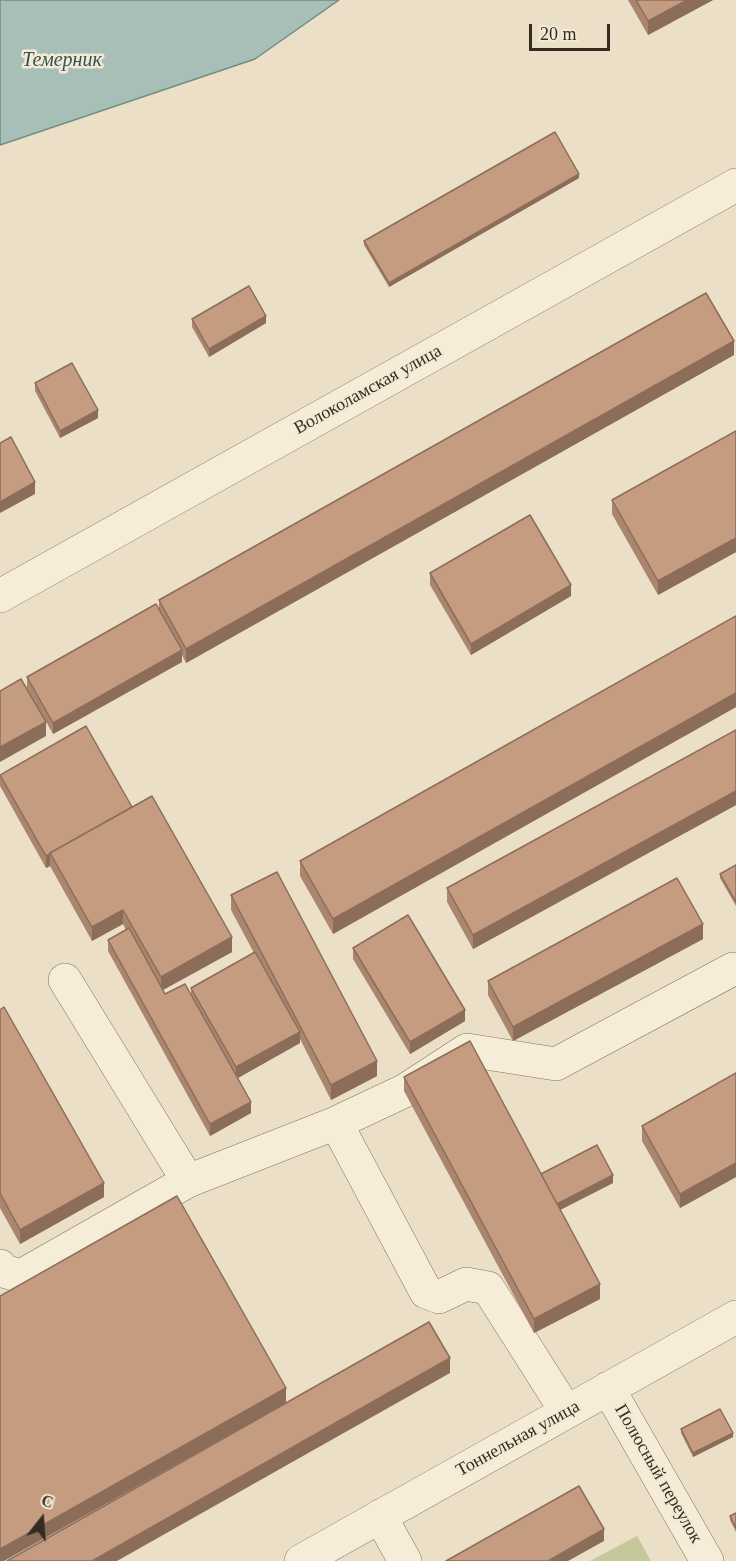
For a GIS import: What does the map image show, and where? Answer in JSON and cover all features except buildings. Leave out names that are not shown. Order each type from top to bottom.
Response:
[{"type":"street","name":"Волоколамская улица","points":[[0,596],[736,185]]},
{"type":"street","points":[[0,1266],[3,1271],[21,1276],[188,1181],[336,1123],[404,1091],[467,1050],[556,1064],[733,969]]},
{"type":"street","points":[[65,980],[188,1181]]},
{"type":"street","points":[[336,1123],[426,1292],[439,1297],[466,1284],[488,1288],[566,1411]]},
{"type":"street","name":"Тоннельная улица","points":[[301,1561],[736,1317]]},
{"type":"street","name":"Полюсный переулок","points":[[608,1388],[707,1561]]},
{"type":"street","points":[[380,1516],[405,1561]]},
{"type":"green space","points":[[637,1536],[651,1561],[590,1561]]},
{"type":"water","name":"Темерник","points":[[0,0],[339,0],[255,59],[0,145]]}]
